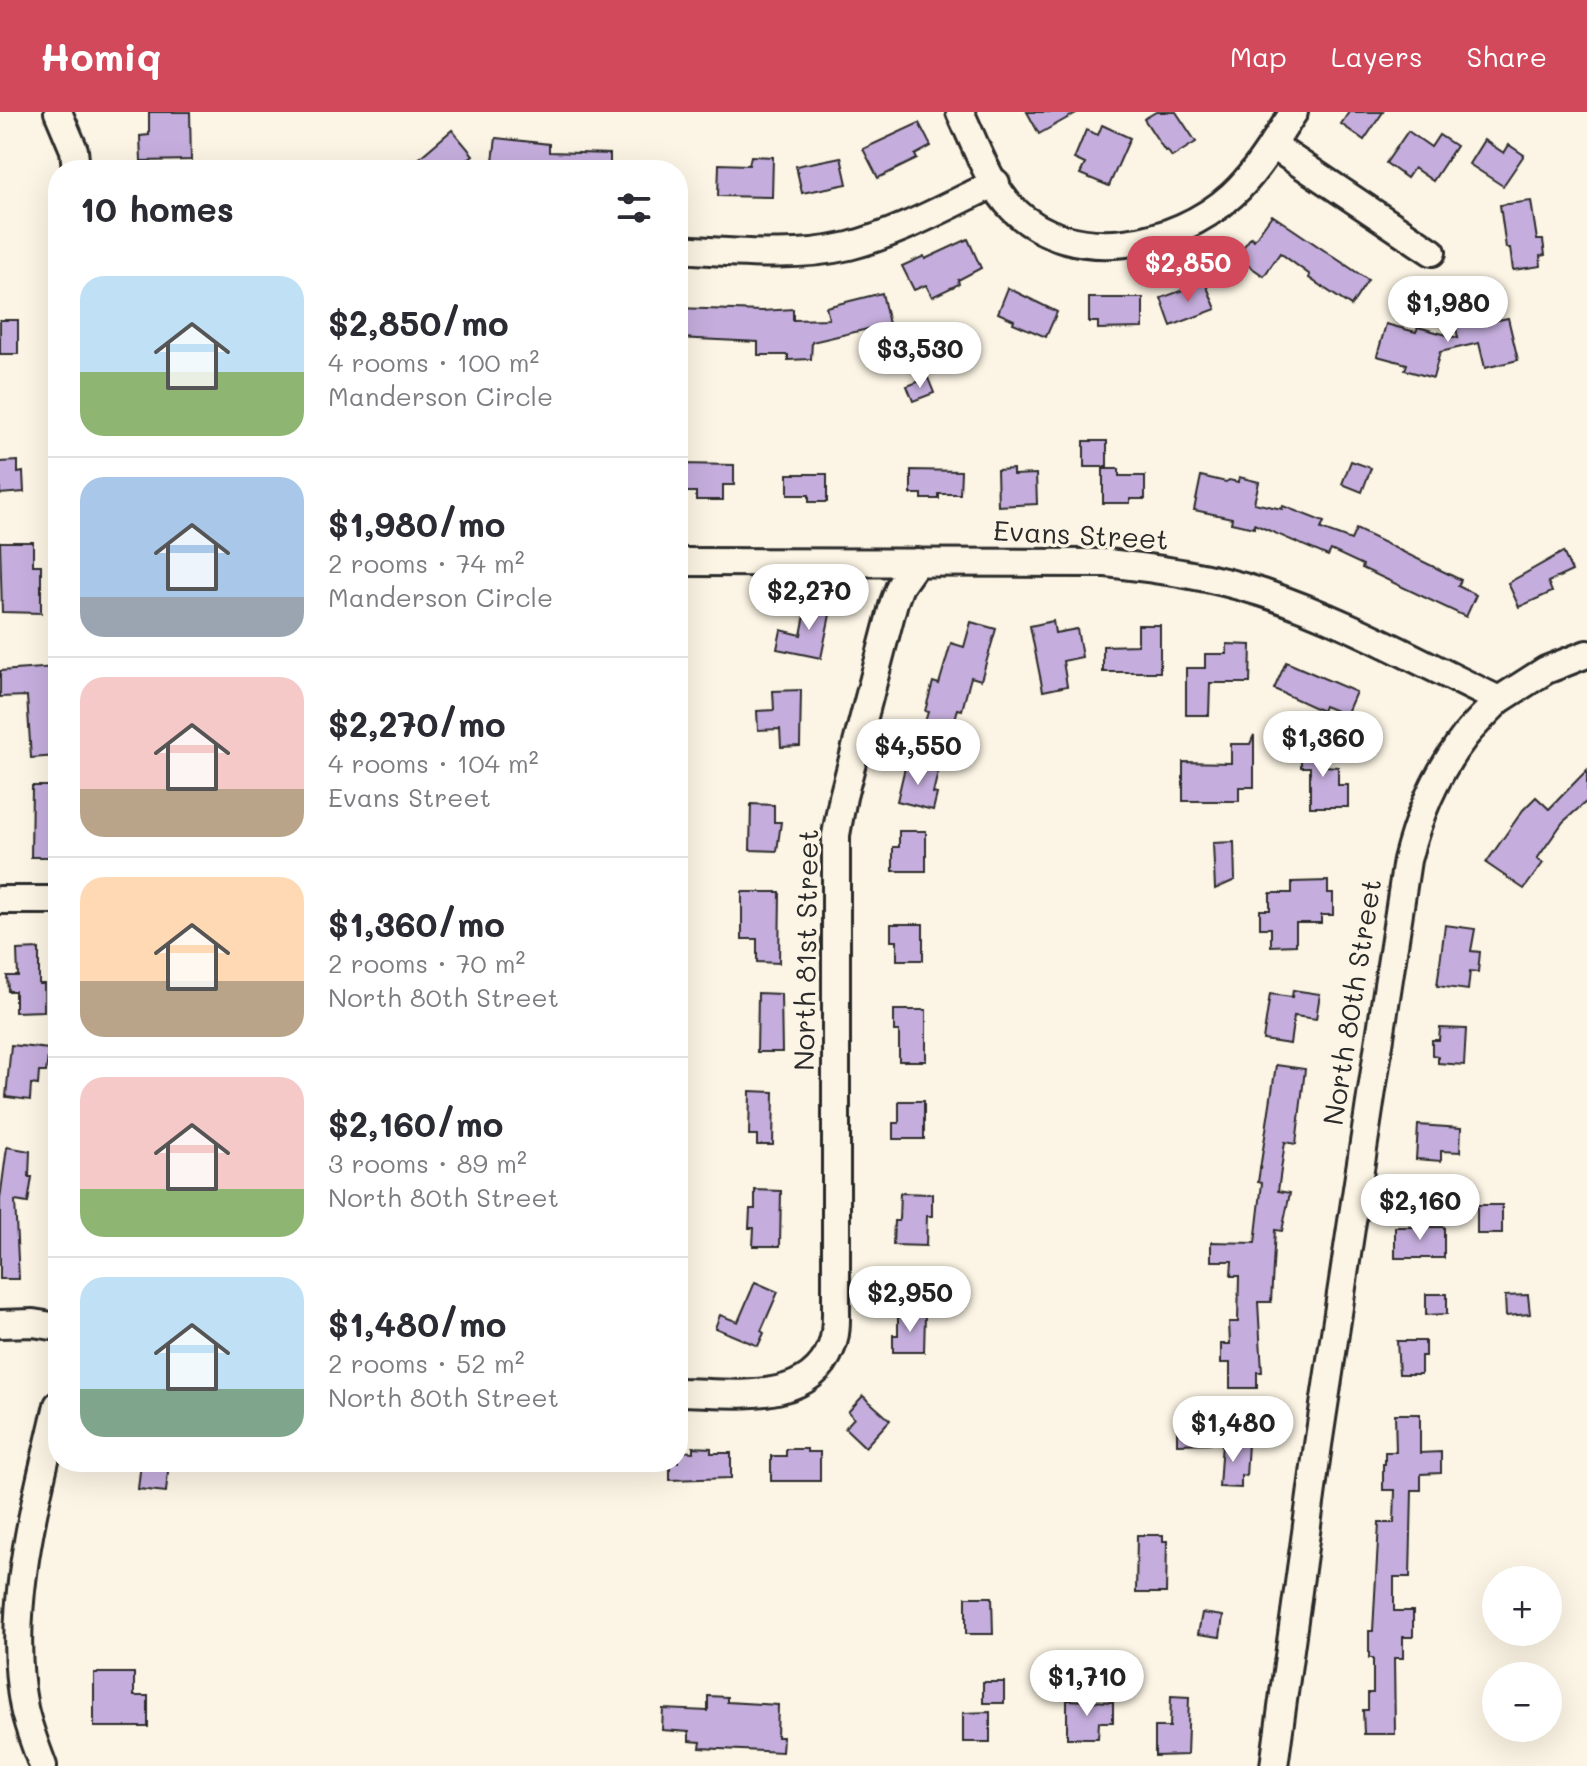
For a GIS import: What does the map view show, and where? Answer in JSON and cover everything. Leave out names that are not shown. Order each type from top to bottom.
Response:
[{"type":"street","points":[[58,112],[75,160]]},
{"type":"street","points":[[75,160],[82,112]]},
{"type":"street","points":[[960,112],[996,183],[1013,209],[1049,234],[1087,243],[1132,242],[1176,230],[1215,209],[1254,171],[1294,112]]},
{"type":"street","points":[[1272,145],[1432,252]]},
{"type":"street","points":[[688,249],[786,254],[849,246],[883,235],[996,183]]},
{"type":"street","name":"Evans Street","points":[[688,562],[1106,563],[1162,568],[1263,593],[1321,614],[1499,700]]},
{"type":"street","name":"North 81st Street","points":[[688,1392],[763,1392],[798,1385],[815,1373],[832,1347],[836,1305],[836,835],[894,602],[900,586],[917,562]]},
{"type":"street","points":[[1499,700],[1546,670],[1587,654]]},
{"type":"street","name":"North 80th Street","points":[[1274,1766],[1315,1465],[1407,860],[1422,813],[1443,769],[1464,737],[1499,700]]},
{"type":"street","points":[[0,900],[48,900]]},
{"type":"street","points":[[0,1324],[48,1325]]},
{"type":"street","points":[[43,1766],[24,1707],[11,1682],[19,1655],[33,1512],[48,1448]]},
{"type":"building","points":[[149,112],[190,112],[191,160],[141,160],[140,136],[149,135]]},
{"type":"building","points":[[1027,112],[1078,112],[1039,134]]},
{"type":"building","points":[[1156,112],[1176,112],[1196,142],[1172,157],[1144,119]]},
{"type":"building","points":[[1349,112],[1383,112],[1364,140],[1341,124]]},
{"type":"building","points":[[919,123],[931,146],[915,155],[917,159],[878,178],[863,149]]},
{"type":"building","points":[[1102,125],[1130,138],[1109,186],[1080,174],[1085,164],[1074,159],[1086,130],[1098,135]]},
{"type":"building","points":[[452,130],[473,155],[467,160],[417,160]]},
{"type":"building","points":[[1408,131],[1431,147],[1439,135],[1456,146],[1433,181],[1414,168],[1407,178],[1386,163]]},
{"type":"building","points":[[496,138],[549,144],[549,152],[610,154],[610,160],[493,160]]},
{"type":"building","points":[[1484,140],[1504,153],[1509,145],[1524,155],[1503,186],[1469,164]]},
{"type":"building","points":[[751,156],[773,157],[772,197],[718,196],[719,164],[749,165]]},
{"type":"building","points":[[841,157],[847,184],[802,193],[796,166]]},
{"type":"building","points":[[1531,201],[1537,240],[1543,240],[1545,255],[1540,256],[1541,266],[1513,270],[1510,248],[1506,248],[1500,205]]},
{"type":"building","points":[[1272,215],[1368,280],[1351,306],[1309,278],[1310,275],[1280,253],[1264,276],[1236,257],[1251,237],[1254,240]]},
{"type":"building","points":[[968,239],[981,268],[958,280],[959,284],[932,297],[926,285],[914,290],[902,266]]},
{"type":"building","points":[[1205,282],[1216,309],[1171,326],[1161,298]]},
{"type":"building","points":[[1008,288],[1057,312],[1046,337],[998,313]]},
{"type":"building","points":[[882,293],[889,324],[812,342],[811,359],[788,360],[788,355],[758,355],[758,342],[688,338],[688,308],[793,309],[793,320],[829,319],[826,307]]},
{"type":"building","points":[[1089,298],[1143,298],[1143,328],[1098,329],[1098,322],[1089,322]]},
{"type":"building","points":[[1486,315],[1488,322],[1508,318],[1518,360],[1485,368],[1479,343],[1440,352],[1433,378],[1405,370],[1407,364],[1377,356],[1386,324],[1416,332],[1418,327],[1458,338],[1455,322]]},
{"type":"building","points":[[0,320],[18,320],[18,354],[0,354]]},
{"type":"building","points":[[928,378],[934,393],[913,401],[907,386]]},
{"type":"building","points":[[1084,441],[1107,441],[1107,467],[1084,467]]},
{"type":"building","points":[[18,461],[18,473],[23,472],[24,492],[0,494],[0,462]]},
{"type":"building","points":[[1351,461],[1371,468],[1362,492],[1342,484]]},
{"type":"building","points":[[688,464],[734,465],[734,485],[723,485],[723,500],[696,500],[696,492],[688,492]]},
{"type":"building","points":[[1013,469],[1013,475],[1036,474],[1037,504],[998,506],[997,470]]},
{"type":"building","points":[[1103,469],[1119,469],[1119,476],[1145,476],[1145,499],[1130,499],[1130,503],[1103,503]]},
{"type":"building","points":[[911,470],[961,471],[960,494],[939,494],[939,499],[922,499],[922,494],[911,494]]},
{"type":"building","points":[[788,474],[827,474],[827,502],[809,502],[809,495],[788,495]]},
{"type":"building","points":[[1201,476],[1226,482],[1238,482],[1239,477],[1259,482],[1254,503],[1282,509],[1283,506],[1324,522],[1321,529],[1351,540],[1356,529],[1461,580],[1458,586],[1476,595],[1466,617],[1331,550],[1328,556],[1254,524],[1254,528],[1231,523],[1232,518],[1194,510]]},
{"type":"building","points":[[0,542],[33,542],[33,565],[41,565],[41,613],[2,612]]},
{"type":"building","points":[[1563,552],[1572,571],[1548,582],[1552,592],[1519,607],[1508,583]]},
{"type":"building","points":[[808,600],[832,605],[821,658],[777,649],[781,630],[801,635]]},
{"type":"building","points":[[1053,621],[1055,633],[1077,629],[1082,657],[1063,661],[1067,686],[1043,691],[1030,626]]},
{"type":"building","points":[[971,622],[996,629],[981,680],[971,677],[962,710],[958,709],[951,732],[924,725],[933,682],[939,684],[951,643],[964,647]]},
{"type":"building","points":[[1138,625],[1160,625],[1160,672],[1103,672],[1103,646],[1138,645]]},
{"type":"building","points":[[1227,644],[1251,645],[1250,683],[1210,683],[1209,715],[1186,715],[1186,668],[1205,668],[1205,654],[1227,654]]},
{"type":"building","points":[[1286,662],[1356,692],[1346,715],[1324,706],[1322,711],[1274,689]]},
{"type":"building","points":[[48,668],[48,757],[31,758],[27,696],[0,697],[0,671]]},
{"type":"building","points":[[801,690],[800,746],[781,747],[780,729],[758,730],[757,711],[774,710],[773,691]]},
{"type":"building","points":[[1254,735],[1254,787],[1239,787],[1239,801],[1183,801],[1183,762],[1231,763],[1231,744],[1250,744]]},
{"type":"building","points":[[1301,745],[1325,746],[1325,766],[1338,767],[1338,785],[1348,785],[1348,807],[1310,807],[1310,767],[1301,767]]},
{"type":"building","points":[[906,763],[938,772],[933,810],[897,801]]},
{"type":"building","points":[[1587,770],[1587,801],[1563,822],[1537,859],[1543,863],[1524,889],[1486,863],[1523,810],[1536,797],[1549,809]]},
{"type":"building","points":[[32,786],[48,786],[48,857],[31,857]]},
{"type":"building","points":[[751,804],[774,805],[774,822],[781,822],[777,851],[750,850]]},
{"type":"building","points":[[899,831],[926,831],[926,871],[893,871],[893,847],[899,847]]},
{"type":"building","points":[[1234,842],[1235,880],[1215,889],[1213,843]]},
{"type":"building","points":[[1328,881],[1328,893],[1333,893],[1333,915],[1321,915],[1321,923],[1296,923],[1296,945],[1271,946],[1271,928],[1260,928],[1260,910],[1270,910],[1270,893],[1292,893],[1292,882]]},
{"type":"building","points":[[742,892],[780,892],[779,963],[757,962],[757,939],[742,939]]},
{"type":"building","points":[[891,924],[923,924],[923,960],[897,960],[897,941],[891,941]]},
{"type":"building","points":[[1445,925],[1475,929],[1471,951],[1480,952],[1478,972],[1470,971],[1468,990],[1437,986]]},
{"type":"building","points":[[39,949],[39,984],[44,984],[44,1011],[15,1012],[15,991],[8,991],[7,976],[18,976],[17,950]]},
{"type":"building","points":[[1293,990],[1320,994],[1316,1019],[1294,1016],[1290,1044],[1263,1040],[1270,994],[1292,997]]},
{"type":"building","points":[[758,993],[781,994],[782,1052],[757,1052]]},
{"type":"building","points":[[894,1010],[926,1010],[926,1061],[899,1061],[899,1031],[894,1031]]},
{"type":"building","points":[[1440,1028],[1466,1029],[1464,1065],[1438,1063],[1438,1056],[1432,1055],[1432,1040],[1439,1040]]},
{"type":"building","points":[[11,1045],[48,1049],[46,1072],[39,1072],[38,1085],[31,1084],[30,1100],[6,1097]]},
{"type":"building","points":[[1276,1065],[1305,1069],[1296,1144],[1285,1142],[1278,1191],[1290,1193],[1282,1231],[1275,1230],[1271,1302],[1258,1302],[1262,1372],[1257,1372],[1257,1388],[1230,1388],[1230,1363],[1221,1363],[1221,1344],[1230,1344],[1229,1322],[1238,1322],[1239,1276],[1231,1276],[1232,1261],[1211,1261],[1211,1242],[1255,1243],[1262,1183],[1258,1182]]},
{"type":"building","points":[[750,1091],[774,1092],[773,1145],[757,1145],[757,1135],[749,1135]]},
{"type":"building","points":[[899,1101],[924,1101],[924,1139],[893,1139],[893,1123],[899,1123]]},
{"type":"building","points":[[1418,1125],[1461,1128],[1460,1152],[1441,1151],[1441,1161],[1416,1159]]},
{"type":"building","points":[[7,1147],[30,1151],[29,1177],[32,1177],[28,1203],[15,1201],[19,1279],[0,1279],[0,1199]]},
{"type":"building","points":[[755,1190],[781,1191],[780,1246],[753,1246],[754,1228],[749,1228],[750,1209],[755,1209]]},
{"type":"building","points":[[900,1193],[932,1194],[932,1216],[927,1216],[926,1246],[893,1245],[894,1221],[899,1221]]},
{"type":"building","points":[[1477,1205],[1502,1205],[1502,1234],[1477,1234]]},
{"type":"building","points":[[1395,1227],[1444,1227],[1444,1258],[1395,1258]]},
{"type":"building","points":[[755,1282],[778,1292],[758,1346],[715,1328],[720,1315],[738,1322]]},
{"type":"building","points":[[1426,1294],[1447,1294],[1447,1314],[1426,1315]]},
{"type":"building","points":[[1528,1295],[1530,1314],[1506,1316],[1505,1296]]},
{"type":"building","points":[[898,1315],[925,1315],[924,1352],[893,1352],[893,1335],[898,1335]]},
{"type":"building","points":[[1397,1341],[1425,1341],[1421,1374],[1399,1374]]},
{"type":"building","points":[[863,1396],[890,1420],[865,1447],[845,1428],[854,1418],[848,1412]]},
{"type":"building","points":[[1194,1403],[1214,1403],[1214,1443],[1177,1444],[1177,1422],[1194,1422]]},
{"type":"building","points":[[1395,1414],[1420,1414],[1420,1453],[1441,1452],[1441,1473],[1421,1474],[1421,1490],[1412,1490],[1410,1577],[1394,1577],[1394,1611],[1413,1611],[1413,1637],[1403,1637],[1403,1658],[1394,1658],[1395,1734],[1364,1734],[1363,1710],[1368,1710],[1368,1693],[1373,1693],[1369,1631],[1373,1631],[1379,1523],[1394,1523],[1395,1490],[1383,1490],[1383,1464],[1385,1452],[1396,1452]]},
{"type":"building","points":[[1222,1442],[1248,1444],[1246,1476],[1241,1475],[1241,1488],[1219,1487]]},
{"type":"building","points":[[693,1447],[711,1448],[711,1453],[731,1453],[731,1478],[670,1480],[670,1472],[688,1472],[688,1452],[693,1452]]},
{"type":"building","points":[[786,1449],[820,1452],[820,1481],[771,1481],[771,1456],[786,1456]]},
{"type":"building","points":[[140,1472],[168,1472],[166,1492],[138,1489]]},
{"type":"building","points":[[1137,1535],[1163,1535],[1163,1541],[1167,1541],[1166,1593],[1136,1593]]},
{"type":"building","points":[[966,1597],[992,1597],[993,1634],[966,1634]]},
{"type":"building","points":[[1202,1613],[1223,1616],[1220,1637],[1198,1634]]},
{"type":"building","points":[[94,1673],[134,1673],[134,1696],[148,1696],[148,1727],[94,1727]]},
{"type":"building","points":[[983,1682],[1004,1682],[1004,1703],[983,1703]]},
{"type":"building","points":[[708,1696],[727,1697],[727,1702],[778,1705],[777,1737],[783,1737],[782,1752],[700,1748],[701,1742],[689,1741],[689,1732],[662,1730],[663,1709],[708,1711]]},
{"type":"building","points":[[1171,1696],[1189,1697],[1187,1755],[1155,1756],[1155,1727],[1170,1727]]},
{"type":"building","points":[[1067,1700],[1113,1702],[1113,1722],[1099,1722],[1098,1738],[1067,1738]]},
{"type":"building","points":[[990,1712],[990,1742],[963,1742],[963,1713]]}]
